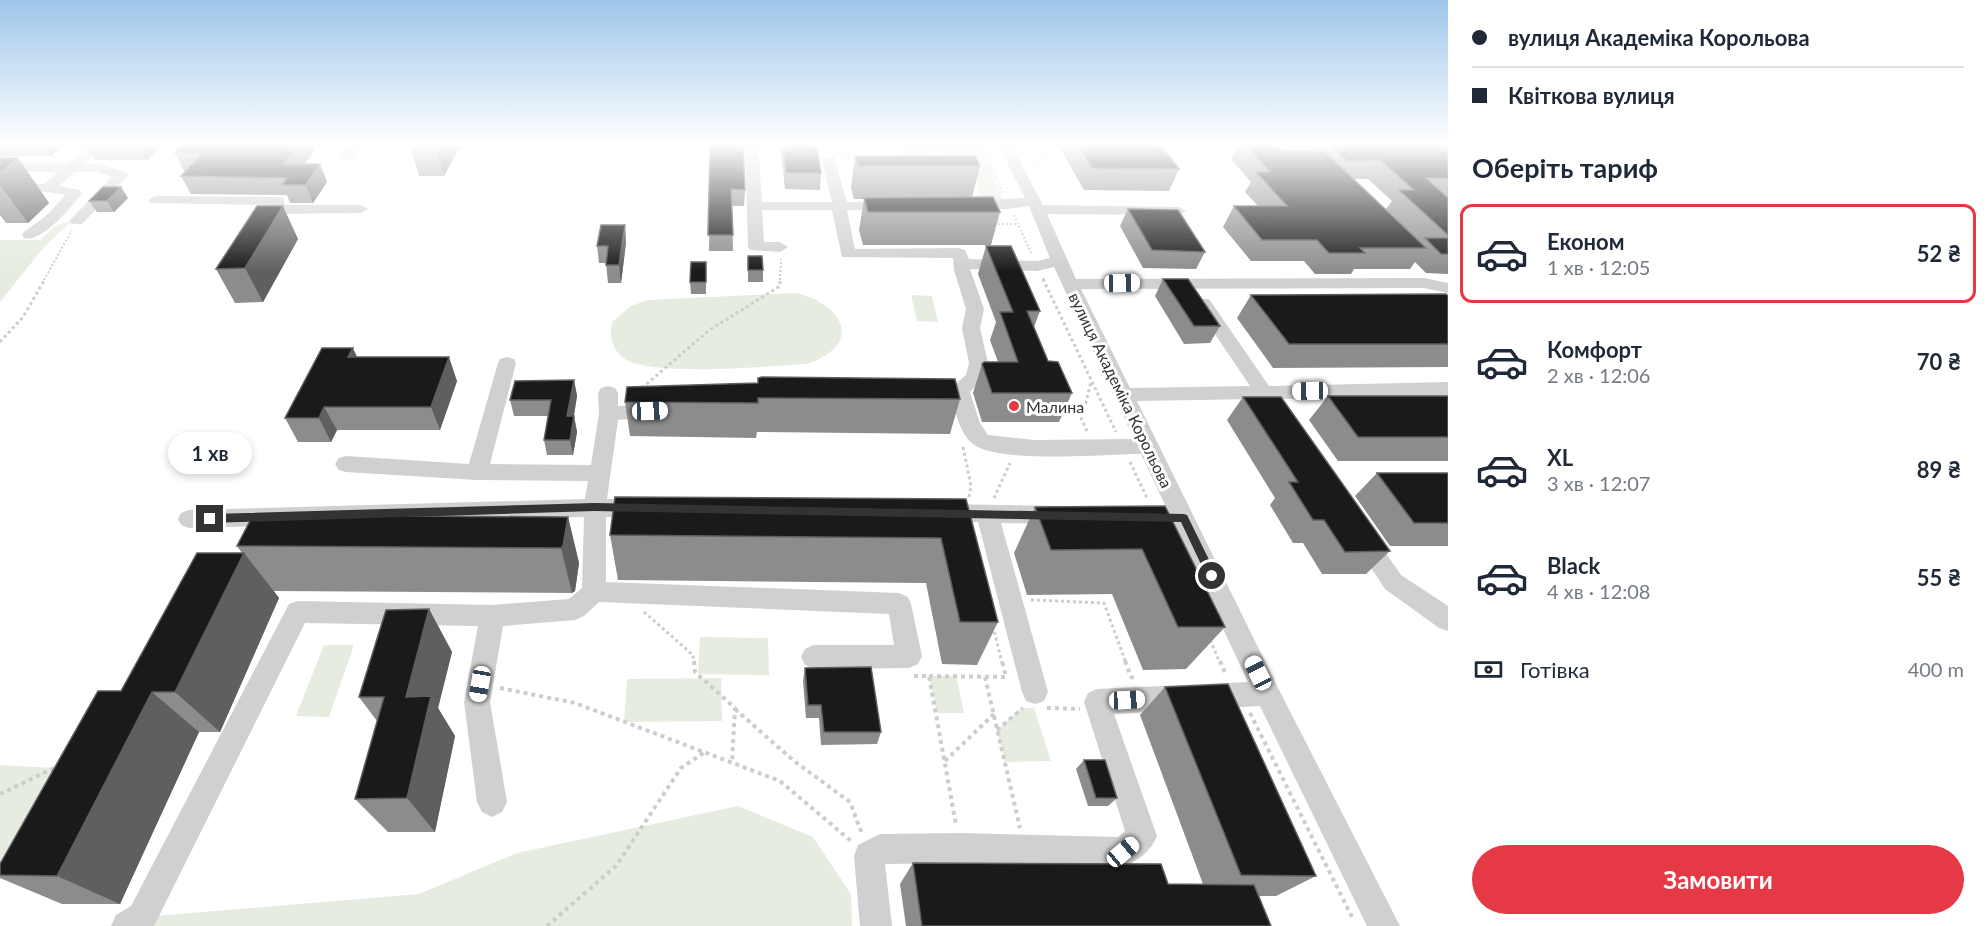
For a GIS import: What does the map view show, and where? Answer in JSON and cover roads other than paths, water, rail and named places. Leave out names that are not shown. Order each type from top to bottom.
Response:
[{"type":"street","points":[[77,221],[110,186]]},
{"type":"street","points":[[754,186],[756,247],[780,247]]},
{"type":"street","points":[[837,186],[848,254],[959,253],[975,309],[970,319],[970,331],[979,362],[976,377],[960,389],[974,432],[986,443],[1018,446],[1149,446]]},
{"type":"street","name":"вулиця Академіка Корольова","points":[[1027,186],[1059,261],[1267,693],[1384,926]]},
{"type":"street","points":[[0,187],[48,188],[75,192],[53,217],[30,235]]},
{"type":"street","points":[[154,200],[278,201],[277,210],[361,209]]},
{"type":"street","points":[[951,206],[1036,205],[1179,211]]},
{"type":"street","points":[[755,206],[910,206]]},
{"type":"street","points":[[963,264],[1037,266],[1059,261]]},
{"type":"street","points":[[1188,283],[1296,440]]},
{"type":"street","points":[[1070,284],[1424,283],[1448,288]]},
{"type":"street","points":[[1424,283],[1448,308]]},
{"type":"street","points":[[477,472],[507,363]]},
{"type":"street","points":[[1124,395],[1448,389]]},
{"type":"street","points":[[940,404],[967,413]]},
{"type":"street","points":[[594,592],[594,507],[609,407],[672,411]]},
{"type":"street","points":[[346,464],[477,472],[600,473]]},
{"type":"street","points":[[189,519],[594,507],[666,508]]},
{"type":"street","points":[[917,513],[1077,515]]},
{"type":"street","points":[[976,514],[1036,703]]},
{"type":"street","points":[[1122,516],[1184,518]]},
{"type":"street","points":[[1354,525],[1393,582],[1448,620]]},
{"type":"street","points":[[127,926],[142,917],[298,612],[492,616],[575,609],[594,592],[899,604],[909,656],[814,657]]},
{"type":"street","points":[[492,616],[477,702],[492,802]]},
{"type":"street","points":[[876,926],[869,856],[880,849],[960,848],[1123,852],[1142,836],[1097,702],[1267,693]]},
{"type":"place","name":"Малина","points":[[1014,406]]}]
